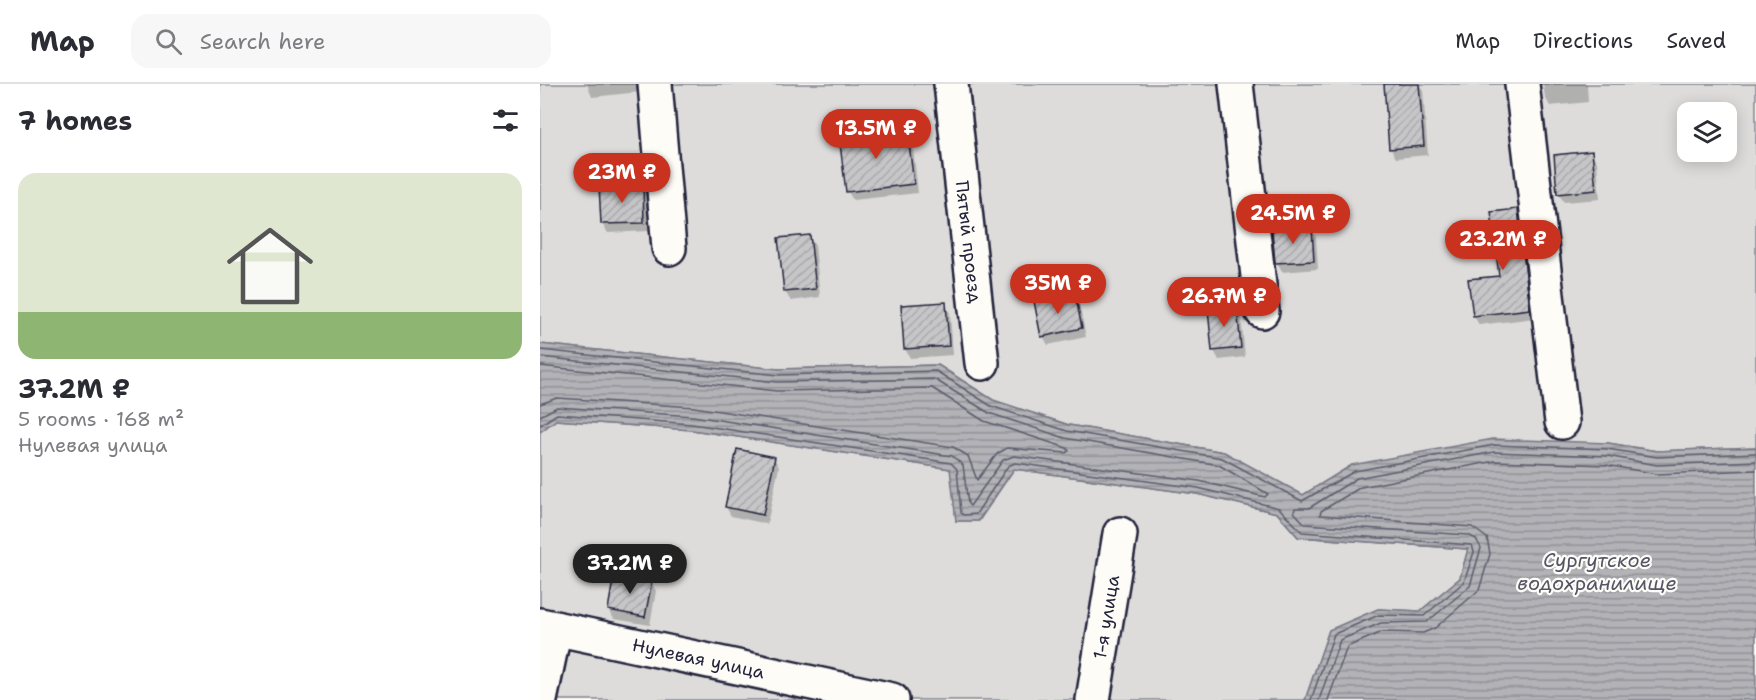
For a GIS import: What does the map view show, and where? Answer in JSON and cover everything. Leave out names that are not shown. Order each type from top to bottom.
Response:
[{"type":"street","points":[[655,84],[669,248]]},
{"type":"street","name":"Пятый проезд","points":[[951,84],[982,363]]},
{"type":"street","points":[[1236,84],[1262,311]]},
{"type":"street","points":[[1522,84],[1562,422]]},
{"type":"street","name":"1-я улица","points":[[1092,700],[1120,534]]},
{"type":"street","points":[[540,700],[548,626]]},
{"type":"street","name":"Нулевая улица","points":[[548,626],[803,691],[892,700]]},
{"type":"shaded area","points":[[540,84],[1756,84],[1756,447],[1657,451],[1608,443],[1352,465],[1303,495],[1224,452],[1069,425],[993,400],[938,365],[778,369],[540,344]]},
{"type":"shaded area","points":[[556,420],[692,430],[951,469],[956,521],[979,521],[1014,469],[1197,494],[1277,513],[1298,537],[1468,549],[1460,578],[1420,611],[1378,609],[1329,630],[1305,700],[540,700],[540,432]]},
{"type":"water","name":"Сургутское водохранилище","points":[[540,344],[778,369],[938,365],[993,400],[1069,425],[1224,452],[1303,495],[1352,465],[1493,439],[1608,443],[1657,451],[1756,447],[1756,700],[1305,700],[1329,630],[1378,609],[1420,611],[1460,578],[1468,549],[1298,537],[1277,513],[1197,494],[1014,469],[978,521],[956,521],[950,469],[692,430],[556,420],[540,432]]},
{"type":"building","points":[[1384,84],[1419,84],[1424,146],[1389,149]]},
{"type":"building","points":[[907,128],[914,184],[846,192],[839,136]]},
{"type":"building","points":[[1592,151],[1596,190],[1557,194],[1554,155]]},
{"type":"building","points":[[643,184],[644,223],[601,224],[599,185]]},
{"type":"building","points":[[1518,209],[1530,309],[1473,316],[1468,279],[1499,276],[1491,212]]},
{"type":"building","points":[[1312,227],[1314,261],[1275,263],[1272,230]]},
{"type":"building","points":[[810,235],[816,289],[784,292],[778,238]]},
{"type":"building","points":[[1075,293],[1082,328],[1041,337],[1034,301]]},
{"type":"building","points":[[946,302],[949,346],[904,349],[901,305]]},
{"type":"building","points":[[1237,306],[1241,348],[1212,351],[1208,309]]},
{"type":"building","points":[[737,449],[775,457],[763,515],[725,507]]},
{"type":"building","points":[[614,574],[652,581],[645,617],[608,610]]}]
